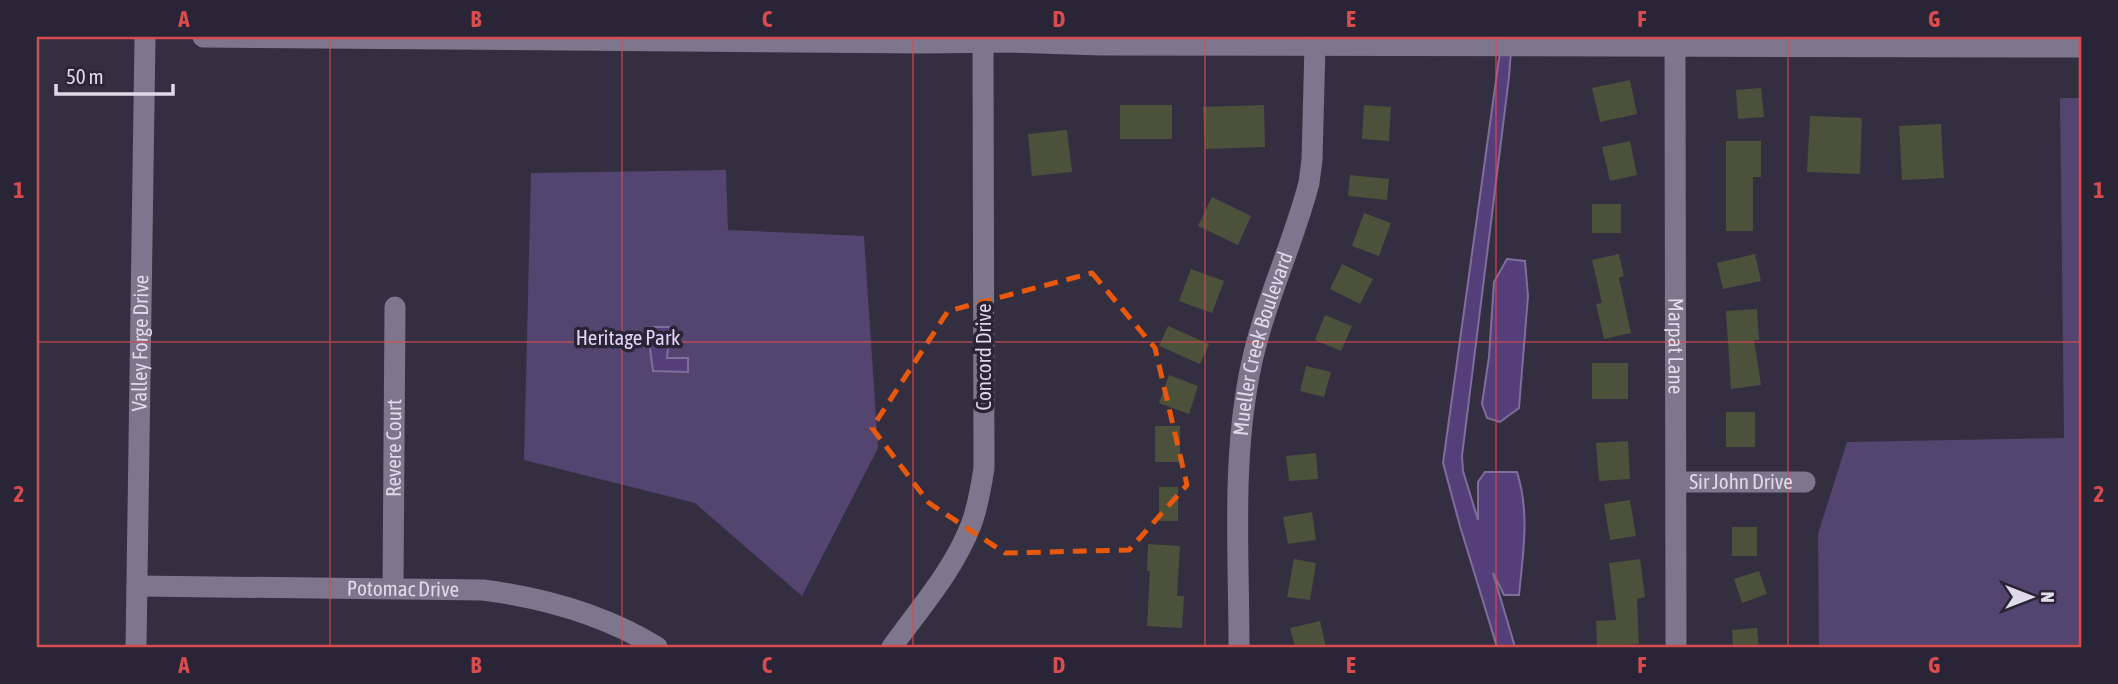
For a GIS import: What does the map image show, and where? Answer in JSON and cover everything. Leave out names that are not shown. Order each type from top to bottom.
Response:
[{"type":"street","name":"Valley Forge Drive","points":[[136,647],[145,37]]},
{"type":"street","points":[[203,37],[905,40],[1100,45],[1228,40],[1315,45],[1939,42],[2081,47]]},
{"type":"street","name":"Concord Drive","points":[[892,647],[948,570],[961,547],[972,523],[982,478],[983,41]]},
{"type":"street","name":"Mueller Creek Boulevard","points":[[1239,647],[1241,421],[1259,334],[1309,183],[1315,45]]},
{"type":"street","name":"Marpat Lane","points":[[1675,45],[1676,647]]},
{"type":"street","name":"Revere Court","points":[[393,588],[395,307]]},
{"type":"street","name":"Sir John Drive","points":[[1676,482],[1805,482]]},
{"type":"street","name":"Potomac Drive","points":[[137,586],[483,590],[524,595],[598,617],[657,647]]},
{"type":"highlighted area","points":[[1092,273],[1155,348],[1187,485],[1129,550],[1005,553],[929,503],[872,428],[948,311]]},
{"type":"green space","points":[[2060,98],[2081,98],[2081,647],[1819,647],[1818,534],[1847,442],[2064,438]]},
{"type":"green space","name":"Heritage Park","points":[[726,170],[728,230],[864,236],[878,448],[802,596],[695,503],[524,460],[531,173]]},
{"type":"shaded area","points":[[1502,37],[1512,37],[1509,77],[1462,456],[1463,471],[1478,520],[1478,482],[1485,472],[1517,472],[1524,518],[1519,595],[1504,595],[1493,573],[1515,647],[1497,647],[1443,463]]},
{"type":"shaded area","points":[[1507,259],[1525,261],[1528,296],[1519,408],[1500,422],[1487,418],[1482,404],[1489,357],[1494,282]]},
{"type":"shaded area","points":[[647,327],[670,327],[667,358],[688,358],[688,372],[653,371]]},
{"type":"building","points":[[1630,80],[1637,114],[1600,122],[1592,88]]},
{"type":"building","points":[[1761,88],[1764,117],[1738,119],[1736,90]]},
{"type":"building","points":[[1120,105],[1172,105],[1172,139],[1120,139]]},
{"type":"building","points":[[1264,105],[1265,147],[1205,149],[1203,107]]},
{"type":"building","points":[[1364,105],[1391,107],[1389,141],[1362,139]]},
{"type":"building","points":[[1810,116],[1862,118],[1860,174],[1807,172]]},
{"type":"building","points":[[1941,124],[1944,178],[1902,180],[1899,126]]},
{"type":"building","points":[[1067,130],[1072,172],[1032,176],[1028,134]]},
{"type":"building","points":[[1630,141],[1637,175],[1610,181],[1602,147]]},
{"type":"building","points":[[1726,141],[1761,141],[1761,177],[1753,177],[1753,231],[1726,231]]},
{"type":"building","points":[[1350,175],[1389,179],[1387,200],[1348,196]]},
{"type":"building","points":[[1212,197],[1251,216],[1238,245],[1198,226]]},
{"type":"building","points":[[1592,204],[1621,204],[1621,233],[1592,233]]},
{"type":"building","points":[[1364,213],[1391,223],[1379,256],[1352,246]]},
{"type":"building","points":[[1619,254],[1624,276],[1619,278],[1631,333],[1604,339],[1596,304],[1602,303],[1592,260]]},
{"type":"building","points":[[1755,254],[1761,281],[1723,289],[1717,263]]},
{"type":"building","points":[[1342,264],[1373,279],[1360,304],[1330,289]]},
{"type":"building","points":[[1191,269],[1224,281],[1212,313],[1179,301]]},
{"type":"building","points":[[1757,309],[1759,340],[1754,340],[1761,385],[1731,389],[1726,311]]},
{"type":"building","points":[[1325,315],[1352,326],[1341,351],[1315,340]]},
{"type":"building","points":[[1168,326],[1209,344],[1200,364],[1159,346]]},
{"type":"building","points":[[1592,363],[1628,363],[1628,399],[1592,399]]},
{"type":"building","points":[[1306,366],[1331,372],[1324,397],[1300,391]]},
{"type":"building","points":[[1169,375],[1198,386],[1189,414],[1159,403]]},
{"type":"building","points":[[1726,412],[1755,412],[1755,447],[1726,447]]},
{"type":"building","points":[[1155,426],[1180,426],[1180,462],[1155,462]]},
{"type":"building","points":[[1628,441],[1630,479],[1599,481],[1596,443]]},
{"type":"building","points":[[1316,453],[1318,479],[1289,481],[1286,456]]},
{"type":"building","points":[[1159,487],[1178,487],[1178,521],[1159,521]]},
{"type":"building","points":[[1630,500],[1636,536],[1610,540],[1604,504]]},
{"type":"building","points":[[1312,512],[1316,540],[1288,544],[1283,517]]},
{"type":"building","points":[[1732,527],[1757,527],[1757,556],[1732,556]]},
{"type":"building","points":[[1148,544],[1180,546],[1177,596],[1184,596],[1182,628],[1147,626],[1150,571],[1147,571]]},
{"type":"building","points":[[1294,559],[1316,563],[1310,600],[1287,597]]},
{"type":"building","points":[[1640,559],[1645,597],[1637,599],[1639,644],[1597,647],[1596,621],[1616,620],[1609,563]]},
{"type":"building","points":[[1759,571],[1767,594],[1742,603],[1734,579]]},
{"type":"building","points":[[1320,621],[1326,647],[1295,647],[1290,628]]},
{"type":"building","points":[[1757,628],[1759,647],[1733,647],[1732,630]]}]
